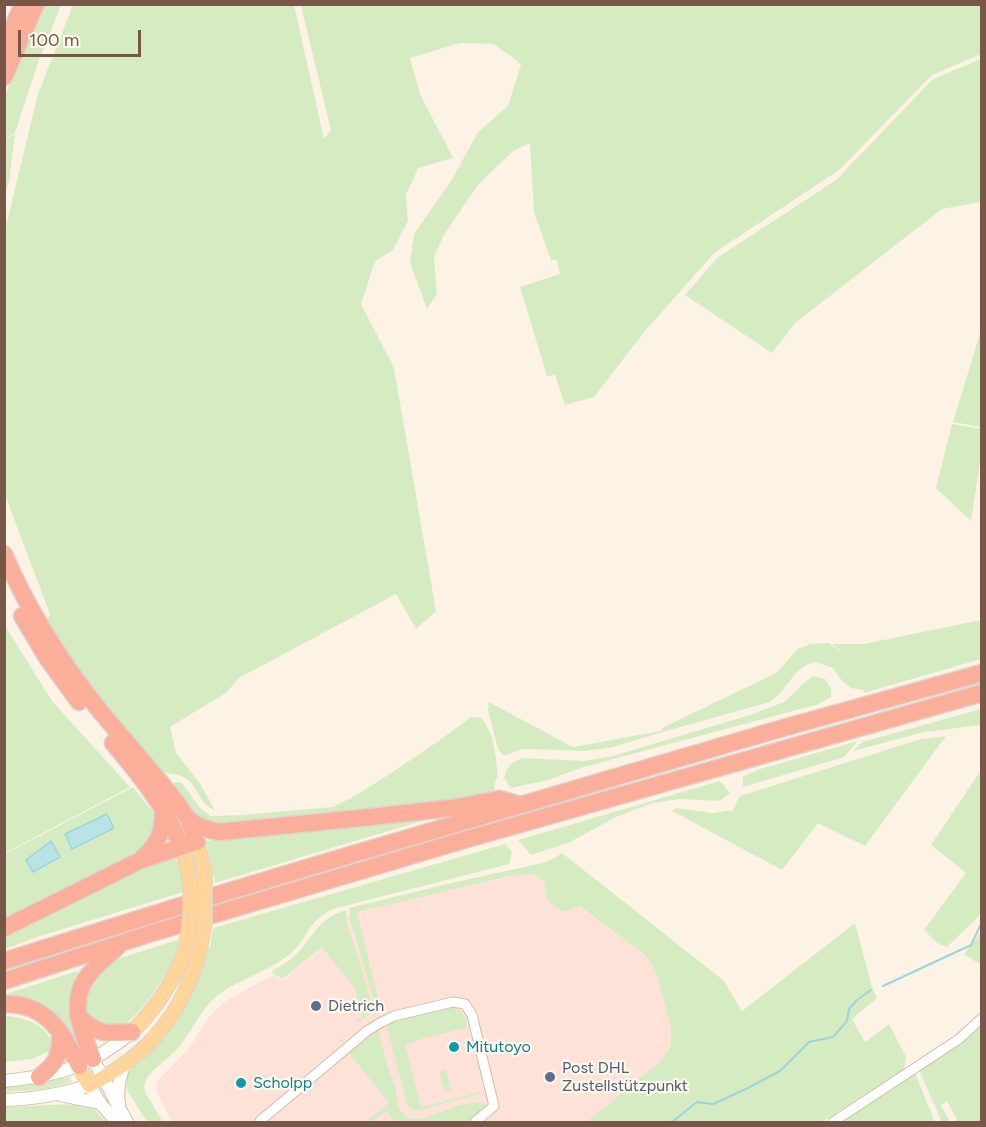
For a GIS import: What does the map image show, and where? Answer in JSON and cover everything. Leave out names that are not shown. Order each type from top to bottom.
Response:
[{"type":"highway","points":[[7,41],[10,13],[14,4]]},
{"type":"highway","points":[[7,41],[23,4]]},
{"type":"highway","points":[[4,76],[36,4]]},
{"type":"highway","points":[[4,554],[27,602],[57,652],[158,792],[181,846]]},
{"type":"highway","points":[[4,582],[34,638],[92,718],[158,792],[196,826],[219,832],[452,808],[499,799],[520,805]]},
{"type":"highway","points":[[4,961],[520,805],[981,673]]},
{"type":"highway","points":[[4,981],[121,943],[464,840],[981,693]]},
{"type":"highway","points":[[139,861],[150,852],[158,840],[162,826],[158,792]]},
{"type":"highway","points":[[188,819],[197,842]]},
{"type":"highway","points":[[4,928],[139,861],[197,842],[219,832]]},
{"type":"highway","points":[[86,1063],[78,1015],[79,994],[90,972],[121,943]]},
{"type":"highway","points":[[4,1004],[20,1004],[47,1016],[86,1063]]},
{"type":"highway","points":[[78,1015],[95,1030],[104,1033],[132,1032]]},
{"type":"highway","points":[[39,1077],[56,1059],[60,1043],[59,1031]]},
{"type":"main road","points":[[4,1101],[59,1095],[89,1085],[125,1064],[156,1037],[178,1008],[193,974],[205,923],[205,872],[197,842]]},
{"type":"main road","points":[[4,1081],[59,1073],[86,1063],[113,1047],[146,1018],[176,974],[190,928],[189,876],[181,846]]},
{"type":"main road","points":[[86,1063],[102,1078],[128,1122]]},
{"type":"main road","points":[[86,1063],[89,1085],[100,1103],[117,1122]]},
{"type":"main road","points":[[120,1108],[119,1079],[125,1064]]},
{"type":"main road","points":[[59,1095],[100,1103]]},
{"type":"street","points":[[261,1122],[260,1120],[378,1024],[394,1016],[453,1002],[465,1004],[472,1015],[494,1106],[475,1122]]},
{"type":"street","points":[[833,1122],[959,1039],[981,1018]]},
{"type":"shaded area","points":[[534,874],[544,881],[547,900],[578,906],[645,955],[656,972],[671,1029],[671,1045],[661,1061],[586,1122],[172,1122],[157,1092],[157,1083],[187,1051],[209,1017],[224,1002],[273,975],[283,980],[322,948],[347,914],[510,876]]},
{"type":"green space","points":[[43,5],[61,5],[38,63],[15,133],[5,139],[5,95]]},
{"type":"green space","points":[[73,5],[294,5],[324,139],[331,130],[301,6],[295,5],[981,5],[981,54],[932,75],[839,170],[714,253],[645,331],[594,397],[565,405],[555,375],[547,376],[520,287],[560,274],[557,260],[551,260],[534,213],[530,143],[513,151],[477,186],[444,235],[434,256],[437,294],[427,309],[410,263],[414,234],[451,181],[478,132],[508,106],[521,65],[493,44],[460,43],[410,58],[420,94],[453,158],[418,168],[406,195],[408,221],[393,250],[375,261],[361,304],[394,368],[436,611],[416,629],[396,594],[239,678],[226,693],[170,727],[176,753],[199,782],[215,810],[206,805],[188,780],[155,767],[98,696],[46,623],[50,614],[5,495],[5,230],[38,94]]},
{"type":"green space","points":[[981,59],[981,202],[942,209],[795,323],[772,353],[685,295],[717,258],[836,180],[933,79]]},
{"type":"green space","points":[[15,134],[9,182],[5,195],[5,140]]},
{"type":"green space","points":[[981,330],[981,427],[953,422]]},
{"type":"green space","points":[[952,424],[981,429],[981,456],[971,521],[936,488]]},
{"type":"green space","points":[[981,620],[981,659],[864,693],[863,690],[851,688],[842,681],[833,668],[816,662],[806,665],[796,673],[770,702],[613,747],[586,751],[522,749],[504,756],[498,749],[488,710],[489,702],[574,747],[660,731],[776,673],[798,649],[810,644],[829,643],[848,658],[832,644],[864,644]]},
{"type":"green space","points":[[4,624],[52,701],[130,787],[5,853]]},
{"type":"green space","points":[[813,676],[825,679],[831,689],[831,697],[819,704],[584,767],[548,780],[511,788],[504,778],[512,763],[523,758],[584,761],[613,756],[753,714],[784,702]]},
{"type":"green space","points":[[981,709],[981,725],[924,732],[853,751],[862,742]]},
{"type":"green space","points":[[471,717],[481,718],[492,739],[498,778],[493,794],[414,806],[223,826],[202,824],[172,784],[182,783],[201,809],[211,816],[332,807],[385,777]]},
{"type":"green space","points":[[946,736],[865,846],[818,823],[782,870],[672,811],[676,808],[713,813],[733,810],[740,796],[921,739]]},
{"type":"green space","points":[[858,741],[844,757],[743,787],[743,776],[760,769]]},
{"type":"green space","points":[[981,770],[981,914],[947,947],[937,943],[924,930],[966,873],[931,845]]},
{"type":"green space","points":[[720,781],[730,793],[720,801],[679,799],[653,803],[616,817],[568,843],[531,855],[518,840]]},
{"type":"green space","points":[[133,787],[155,815],[151,846],[5,921],[5,854]]},
{"type":"green space","points":[[445,814],[215,883],[206,841]]},
{"type":"green space","points":[[505,844],[512,852],[509,864],[333,909],[316,921],[299,945],[284,959],[221,993],[204,1010],[179,1047],[147,1079],[144,1086],[145,1092],[163,1122],[147,1122],[127,1090],[126,1077],[185,1007],[199,978],[208,948],[210,948],[213,928]]},
{"type":"green space","points":[[562,853],[723,980],[742,1011],[855,923],[877,998],[852,1019],[865,1042],[889,1024],[906,1057],[904,1070],[822,1122],[586,1122],[661,1061],[671,1045],[671,1029],[656,972],[645,955],[579,906],[563,912],[547,900],[544,881],[534,874],[510,876],[357,912],[379,1001],[381,1000],[385,1005],[376,1009],[350,921],[349,908],[543,863]]},
{"type":"green space","points":[[172,857],[180,864],[183,892],[5,949],[5,935],[139,867]]},
{"type":"green space","points":[[346,910],[347,924],[374,1011],[357,1023],[356,1020],[362,1018],[355,989],[322,947],[283,979],[273,974],[272,971],[296,954],[324,922]]},
{"type":"green space","points":[[981,932],[981,965],[964,954]]},
{"type":"green space","points":[[180,939],[175,955],[177,955],[146,1003],[131,1019],[123,1026],[93,1025],[83,1007],[88,981],[114,960]]},
{"type":"green space","points":[[77,971],[81,980],[85,1052],[6,994]]},
{"type":"green space","points":[[451,1007],[463,1014],[468,1027],[405,1045],[421,1107],[480,1092],[480,1094],[416,1111],[412,1110],[407,1104],[386,1024]]},
{"type":"green space","points":[[5,1016],[38,1025],[49,1036],[52,1053],[47,1052],[33,1059],[5,1062]]},
{"type":"green space","points":[[981,1022],[981,1122],[958,1122],[947,1101],[941,1105],[950,1122],[942,1122],[919,1070]]},
{"type":"green space","points":[[378,1029],[399,1109],[406,1117],[421,1119],[460,1105],[478,1102],[487,1104],[486,1107],[468,1122],[396,1122],[386,1111],[372,1122],[365,1122],[389,1103],[349,1053]]},
{"type":"green space","points":[[446,1069],[452,1092],[447,1091],[443,1086],[439,1071]]},
{"type":"green space","points":[[915,1073],[935,1122],[837,1122]]},
{"type":"green space","points":[[70,1077],[72,1082],[46,1089],[5,1092],[4,1086]]},
{"type":"green space","points":[[84,1104],[94,1109],[106,1122],[5,1122],[4,1107]]},
{"type":"water","points":[[107,814],[114,828],[72,849],[65,834]]},
{"type":"water","points":[[51,841],[60,857],[33,872],[26,860]]},
{"type":"waterway","points":[[883,986],[971,945],[982,922]]},
{"type":"waterway","points":[[672,1122],[697,1102],[713,1104],[780,1071],[809,1042],[833,1037],[847,1021],[849,1009],[871,990]]},
{"type":"place","name":"Dietrich","points":[[316,1006]]},
{"type":"place","name":"Mitutoyo","points":[[454,1047]]},
{"type":"place","name":"Post DHL Zustellstützpunkt","points":[[550,1077]]},
{"type":"place","name":"Scholpp","points":[[241,1083]]}]
